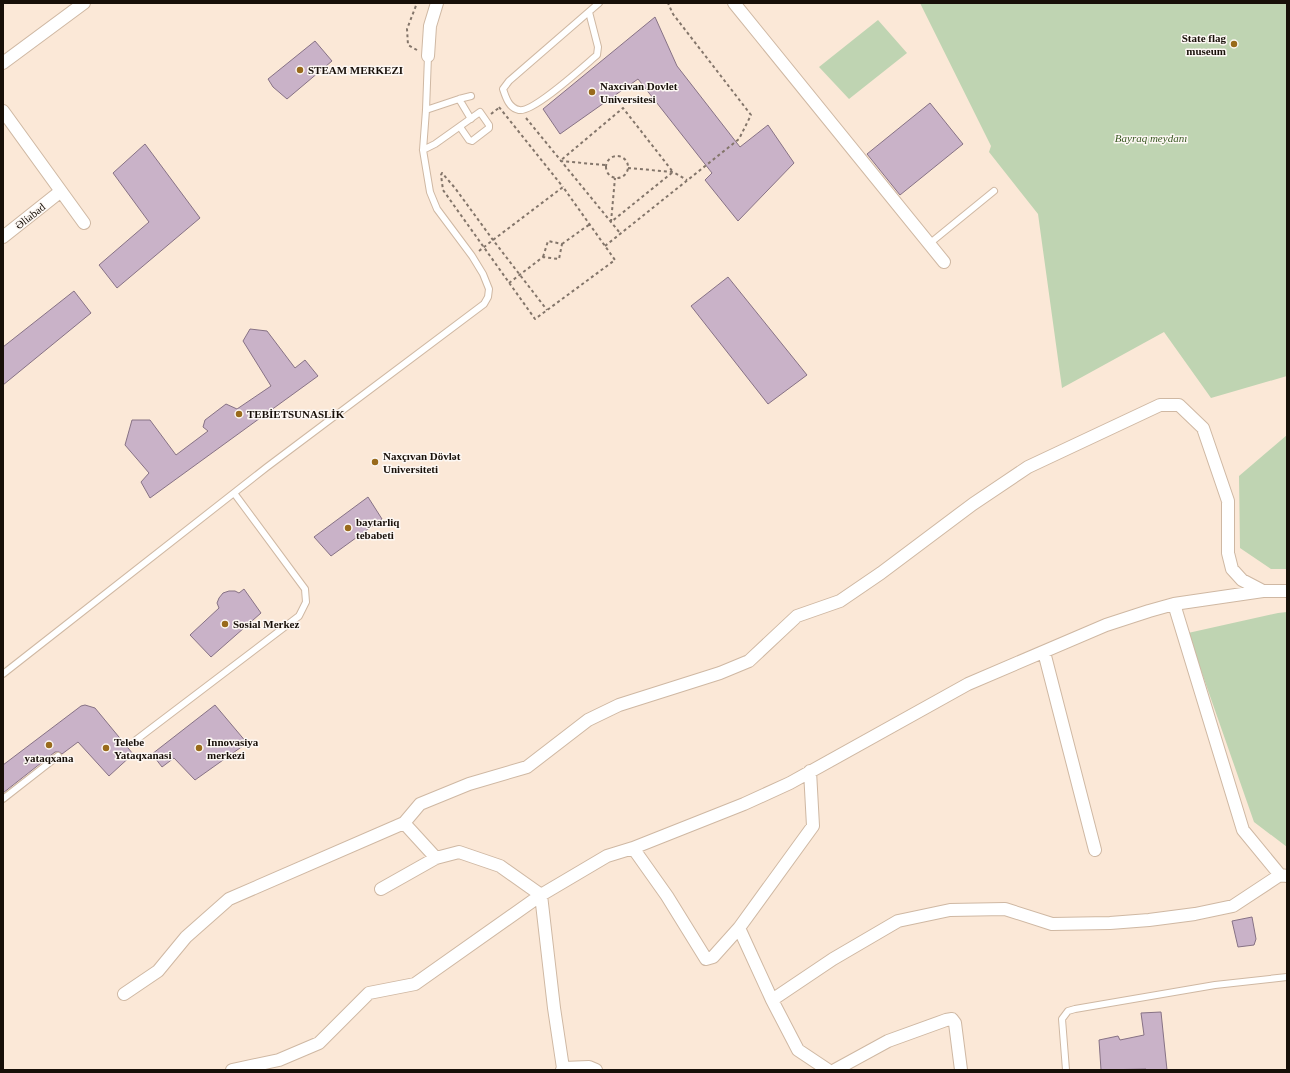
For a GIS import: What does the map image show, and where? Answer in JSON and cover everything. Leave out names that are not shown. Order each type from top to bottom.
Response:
[{"type":"street","points":[[3,64],[84,3]]},
{"type":"street","points":[[428,56],[430,26],[437,3]]},
{"type":"street","points":[[734,3],[944,262]]},
{"type":"street","points":[[3,111],[84,223]]},
{"type":"street","name":"Əliabad","points":[[3,237],[56,195]]},
{"type":"street","points":[[124,994],[158,971],[186,937],[229,899],[404,823],[420,804],[469,784],[527,767],[588,720],[619,705],[720,673],[749,660],[797,616],[840,601],[973,504],[1028,467],[1160,405],[1179,405],[1203,428],[1228,501],[1228,553],[1232,569],[1242,580],[1263,591]]},
{"type":"street","points":[[232,1070],[279,1060],[319,1043],[369,993],[415,984],[541,895],[607,856],[633,848],[744,804],[790,783],[968,684],[1106,625],[1174,604],[1263,591],[1287,591]]},
{"type":"street","points":[[772,1000],[833,959],[898,921],[950,910],[1005,910],[1052,924],[1110,924],[1149,920],[1195,914],[1233,906],[1283,875],[1243,830],[1174,604]]},
{"type":"street","points":[[1044,652],[1095,850]]},
{"type":"street","points":[[633,848],[667,896],[706,959],[713,957],[739,928],[812,826],[810,771]]},
{"type":"street","points":[[404,823],[436,858]]},
{"type":"street","points":[[381,889],[436,858],[459,852],[500,866],[541,895],[562,1069],[589,1067],[596,1070]]},
{"type":"street","points":[[739,928],[772,1000],[798,1050],[828,1070]]},
{"type":"street","points":[[835,1070],[888,1041],[952,1019],[955,1023],[961,1070]]},
{"type":"lane","points":[[589,12],[598,47],[597,55],[541,102],[529,109],[520,110],[512,107],[507,100],[503,89],[509,80],[599,3]]},
{"type":"lane","points":[[3,674],[286,453],[484,304],[488,297],[489,289],[483,274],[472,256],[437,209],[430,192],[423,150],[428,56]]},
{"type":"lane","points":[[426,110],[471,96]]},
{"type":"lane","points":[[459,99],[471,119]]},
{"type":"lane","points":[[423,150],[435,144],[480,112],[490,125],[489,128],[472,141],[469,140],[460,127]]},
{"type":"lane","points":[[929,244],[994,191]]},
{"type":"lane","points":[[136,740],[299,616],[306,602],[305,589],[234,493]]},
{"type":"lane","points":[[3,799],[58,756]]},
{"type":"lane","points":[[1066,1070],[1062,1019],[1068,1011],[1215,985],[1287,977]]},
{"type":"path","points":[[417,3],[406,30],[408,45],[428,56]]},
{"type":"path","points":[[604,246],[739,139],[751,115],[673,14],[668,3]]},
{"type":"path","points":[[486,119],[507,100]]},
{"type":"path","points":[[500,107],[563,187],[615,260],[535,319],[443,190],[442,173],[547,310]]},
{"type":"path","points":[[560,161],[623,108],[672,172]]},
{"type":"path","points":[[520,110],[620,233]]},
{"type":"path","points":[[618,155],[625,159],[628,168],[624,175],[620,178],[615,178],[608,174],[605,165],[609,158],[618,155]]},
{"type":"path","points":[[560,161],[605,165]]},
{"type":"path","points":[[628,168],[672,172],[687,180]]},
{"type":"path","points":[[611,222],[672,172]]},
{"type":"path","points":[[611,222],[615,178]]},
{"type":"path","points":[[472,256],[563,187]]},
{"type":"path","points":[[543,257],[559,259],[562,244],[590,224]]},
{"type":"path","points":[[509,283],[543,257],[548,241],[562,244]]},
{"type":"green space","name":"Bayraq meydanı","points":[[920,3],[1287,3],[1287,376],[1211,398],[1164,332],[1062,388],[1038,214],[989,152],[991,146]]},
{"type":"green space","points":[[878,20],[907,53],[849,99],[819,67]]},
{"type":"green space","points":[[1287,435],[1287,569],[1271,569],[1240,548],[1239,476]]},
{"type":"green space","points":[[1287,612],[1287,847],[1254,822],[1188,633]]},
{"type":"building","name":"Naxcivan Dovlet Universitesi","points":[[655,17],[677,66],[740,147],[768,125],[794,163],[738,221],[705,180],[712,173],[638,79],[560,134],[543,109]]},
{"type":"building","name":"STEAM MERKEZI","points":[[315,41],[332,61],[287,99],[273,87],[268,79]]},
{"type":"building","points":[[930,103],[963,144],[900,195],[867,154]]},
{"type":"building","points":[[145,144],[200,218],[117,288],[99,265],[149,222],[113,173]]},
{"type":"building","points":[[728,277],[807,375],[768,404],[691,306]]},
{"type":"building","points":[[74,291],[91,313],[3,385],[3,347]]},
{"type":"building","name":"TEBİETSUNASLİK","points":[[250,329],[267,331],[295,368],[305,360],[318,376],[150,498],[141,482],[149,473],[125,445],[132,420],[150,420],[176,455],[208,431],[203,427],[205,420],[226,404],[237,409],[271,386],[243,341]]},
{"type":"building","name":"baytarliq tebabeti","points":[[368,497],[382,519],[331,556],[314,537]]},
{"type":"building","name":"Sosial Merkez","points":[[244,589],[261,613],[211,657],[190,635],[219,608],[217,603],[223,593],[235,591],[239,593]]},
{"type":"building","name":"Telebe Yataqxanasi","points":[[85,705],[95,708],[133,754],[109,776],[78,742],[62,754],[55,752],[3,793],[3,765],[81,706]]},
{"type":"building","name":"Innovasiya merkezi","points":[[215,705],[247,743],[195,780],[174,758],[162,767],[152,754]]},
{"type":"building","points":[[1252,917],[1256,939],[1254,945],[1238,947],[1232,921]]},
{"type":"building","points":[[1161,1012],[1167,1070],[1101,1070],[1099,1040],[1118,1036],[1120,1040],[1144,1035],[1141,1013]]},
{"type":"place","name":"State flag museum","points":[[1234,44]]},
{"type":"place","name":"STEAM MERKEZI","points":[[300,70]]},
{"type":"place","name":"Naxcivan Dovlet Universitesi","points":[[592,92]]},
{"type":"place","name":"TEBİETSUNASLİK","points":[[239,414]]},
{"type":"place","name":"Naxçıvan Dövlət Universiteti","points":[[375,462]]},
{"type":"place","name":"baytarliq tebabeti","points":[[348,528]]},
{"type":"place","name":"Sosial Merkez","points":[[225,624]]},
{"type":"place","name":"yataqxana","points":[[49,745]]},
{"type":"place","name":"Telebe Yataqxanasi","points":[[106,748]]},
{"type":"place","name":"Innovasiya merkezi","points":[[199,748]]}]
